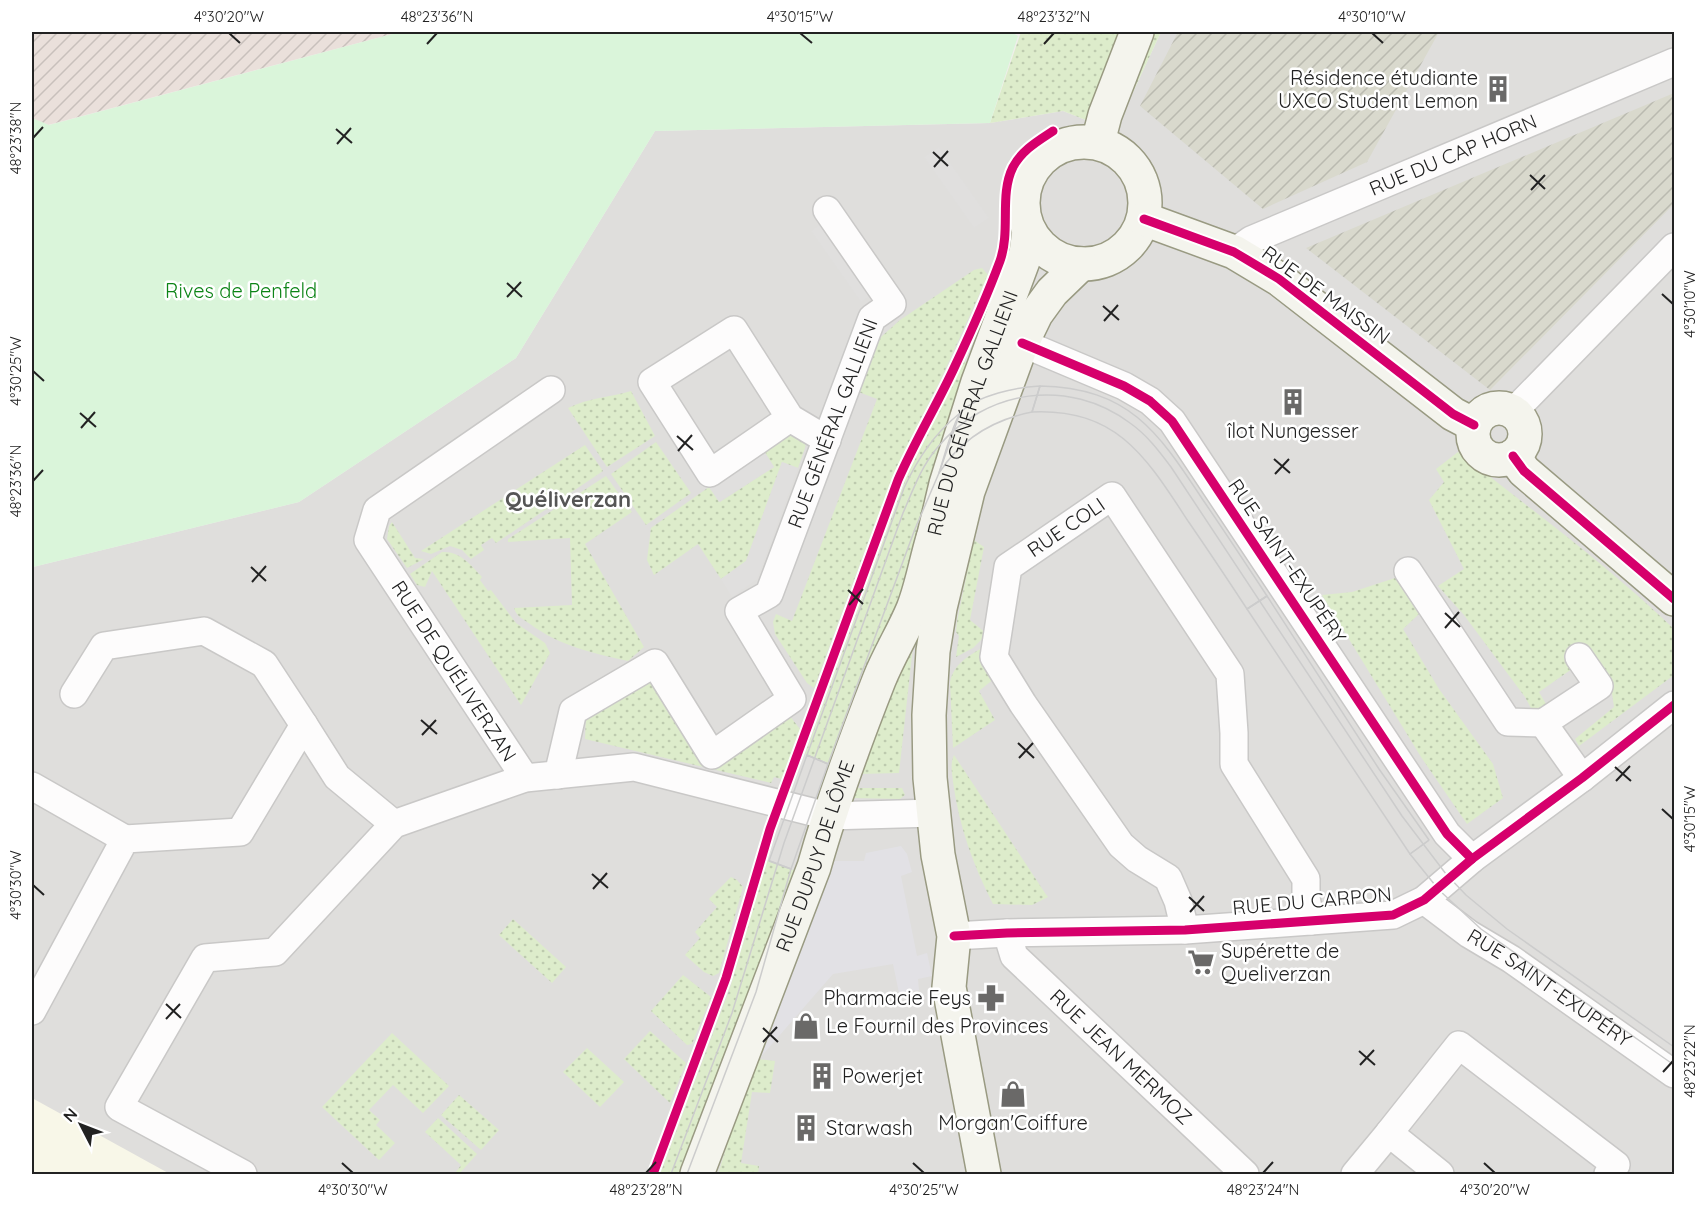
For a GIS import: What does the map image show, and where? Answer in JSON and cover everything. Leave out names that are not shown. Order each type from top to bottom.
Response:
[{"type":"main road","points":[[1098,142],[1105,115],[1137,32]]},
{"type":"main road","points":[[1078,141],[1098,142],[1112,147],[1126,157],[1137,170],[1144,185],[1146,202],[1144,219],[1135,238],[1120,253],[1102,262],[1081,264],[1065,262],[1051,255],[1029,231],[1023,212],[1023,193],[1030,173],[1038,162],[1058,146],[1078,141]]},
{"type":"main road","name":"RUE DE MAISSIN","points":[[1144,219],[1234,252],[1279,279],[1453,414],[1473,425]]},
{"type":"main road","name":"RUE DU GÉNÉRAL GALLIENI","points":[[984,1174],[949,987],[954,936],[938,855],[909,780],[908,729],[912,687],[933,572],[933,538],[953,460],[978,382],[1026,253],[1029,231]]},
{"type":"main road","name":"RUE DU GÉNÉRAL GALLIENI","points":[[949,987],[939,968],[917,860],[930,777],[929,715],[933,651],[940,608],[968,491],[1022,343],[1036,314],[1052,292],[1081,264]]},
{"type":"main road","points":[[1496,408],[1513,412],[1524,425],[1525,434],[1520,450],[1513,456],[1497,460],[1481,454],[1472,436],[1473,425],[1488,410],[1496,408]]},
{"type":"main road","points":[[1513,456],[1524,471],[1674,598]]},
{"type":"main road","name":"RUE DUPUY DE LÔME","points":[[697,1174],[814,867],[828,816],[881,676],[914,605],[933,538]]},
{"type":"street","name":"RUE DU CAP HORN","points":[[1234,252],[1251,240],[1674,62]]},
{"type":"street","name":"RUE GÉNÉRAL GALLIENI","points":[[558,775],[573,711],[655,663],[712,755],[792,699],[739,611],[769,594],[872,318],[892,304],[827,210]]},
{"type":"street","points":[[1513,412],[1674,247]]},
{"type":"street","points":[[790,418],[710,473],[652,382],[734,330],[790,418],[827,440]]},
{"type":"street","name":"RUE SAINT-EXUPÉRY","points":[[1022,343],[1124,386],[1150,401],[1172,421],[1447,834],[1472,859]]},
{"type":"street","name":"RUE DE QUÉLIVERZAN","points":[[551,390],[377,510],[368,540],[525,778],[634,766],[828,816],[923,813]]},
{"type":"street","name":"RUE COLI","points":[[1185,930],[1178,901],[1168,878],[1137,859],[1121,845],[1023,704],[994,657],[1008,567],[1112,496],[1230,674],[1234,764],[1306,879],[1306,898],[1311,921]]},
{"type":"street","points":[[1408,571],[1508,722],[1543,723],[1599,686],[1579,657]]},
{"type":"street","points":[[74,694],[104,646],[204,631],[264,664],[337,777],[394,824]]},
{"type":"street","name":"RUE DU CARPON","points":[[954,936],[1185,930],[1393,915],[1424,900],[1472,859],[1582,778],[1674,705]]},
{"type":"street","points":[[1543,723],[1582,778]]},
{"type":"street","points":[[32,786],[125,839],[240,832],[304,725]]},
{"type":"street","points":[[243,1174],[119,1107],[205,958],[275,952],[394,824],[525,778]]},
{"type":"street","points":[[35,996],[125,839]]},
{"type":"street","name":"RUE SAINT-EXUPÉRY","points":[[1424,900],[1469,934],[1511,959],[1674,1074]]},
{"type":"street","name":"RUE JEAN MERMOZ","points":[[1007,933],[1014,956],[1245,1174]]},
{"type":"street","points":[[1355,1174],[1459,1045],[1616,1165],[1608,1174]]},
{"type":"street","points":[[1389,1133],[1440,1174]]},
{"type":"shaded area","points":[[32,32],[400,32],[48,125],[32,118]]},
{"type":"shaded area","points":[[1161,32],[1674,32],[1674,1174],[32,1174],[33,567],[299,502],[516,358],[655,131],[990,123],[1063,111],[1114,133]]},
{"type":"shaded area","points":[[1178,32],[1439,32],[1367,162],[1263,209],[1140,106]]},
{"type":"shaded area","points":[[1674,93],[1674,204],[1490,390],[1306,248]]},
{"type":"shaded area","points":[[939,147],[989,218],[974,228],[924,157]]},
{"type":"shaded area","points":[[826,220],[876,292],[861,302],[811,231]]},
{"type":"shaded area","points":[[764,451],[774,467],[719,502],[709,487]]},
{"type":"shaded area","points":[[782,462],[798,468],[757,579],[732,597],[721,579],[746,561]]},
{"type":"shaded area","points":[[901,846],[907,854],[912,872],[901,876],[917,956],[927,953],[932,976],[918,979],[919,990],[899,993],[893,964],[833,974],[759,1059],[800,947],[825,861],[864,861],[866,853]]},
{"type":"shaded area","points":[[32,1098],[170,1174],[32,1174]]},
{"type":"green space","name":"Rives de Penfeld","points":[[400,32],[1011,32],[1018,36],[990,123],[655,131],[516,358],[299,502],[33,567],[32,571],[32,118],[49,125]]},
{"type":"green space","points":[[1021,32],[1161,32],[1114,133],[1063,111],[990,123]]},
{"type":"green space","points":[[982,268],[988,275],[941,379],[905,450],[874,526],[814,688],[807,683],[775,634],[773,622],[776,614],[792,621],[877,399],[856,391],[881,337],[900,320],[974,270]]},
{"type":"green space","points":[[964,361],[976,368],[913,578],[834,765],[805,754],[907,475]]},
{"type":"green space","points":[[631,391],[655,436],[607,467],[568,408]]},
{"type":"green space","points":[[791,433],[807,436],[798,468],[782,462],[746,561],[721,579],[698,544],[654,575],[647,560],[651,528],[709,487],[720,502],[774,467],[764,451]]},
{"type":"green space","points":[[656,442],[691,493],[646,525],[611,474]]},
{"type":"green space","points":[[585,445],[603,471],[496,543],[492,538],[481,545],[484,550],[471,559],[462,550],[450,546],[431,554],[421,551]]},
{"type":"green space","points":[[1458,452],[1595,560],[1674,629],[1674,675],[1579,746],[1575,739],[1614,707],[1611,687],[1579,664],[1539,692],[1546,704],[1543,710],[1533,712],[1525,697],[1464,615],[1438,586],[1464,569],[1429,500],[1444,482],[1436,469]]},
{"type":"green space","points":[[606,476],[632,512],[585,544],[644,647],[628,661],[589,652],[553,638],[520,617],[514,608],[572,605],[570,538],[508,542],[508,539]]},
{"type":"green space","points":[[392,522],[415,558],[424,559],[407,568],[387,539]]},
{"type":"green space","points":[[974,540],[984,547],[970,620],[987,634],[973,648],[956,657],[959,636],[956,632],[957,621]]},
{"type":"green space","points":[[442,552],[460,556],[482,577],[480,580],[488,591],[491,590],[516,623],[545,643],[550,653],[521,705],[432,571],[425,587],[417,585],[410,574]]},
{"type":"green space","points":[[1398,577],[1411,589],[1419,614],[1403,629],[1439,689],[1493,764],[1503,798],[1467,824],[1421,757],[1322,595],[1352,592]]},
{"type":"green space","points":[[989,644],[995,678],[979,691],[995,720],[953,748],[950,682],[952,675],[965,659]]},
{"type":"green space","points":[[904,645],[913,646],[899,773],[859,774]]},
{"type":"green space","points":[[654,677],[711,767],[789,715],[800,729],[782,779],[774,777],[771,783],[585,739],[586,715]]},
{"type":"green space","points":[[954,755],[1048,897],[1032,905],[993,904],[979,875],[963,830],[953,782]]},
{"type":"green space","points":[[852,788],[902,788],[905,795],[900,799],[851,798]]},
{"type":"green space","points":[[767,860],[804,874],[690,1174],[660,1174],[730,988]]},
{"type":"green space","points":[[731,877],[743,887],[719,973],[713,976],[704,972],[685,955],[700,938],[695,932],[717,907],[709,899]]},
{"type":"green space","points":[[513,919],[566,967],[552,983],[499,935]]},
{"type":"green space","points":[[683,975],[711,997],[692,1044],[687,1045],[651,1011]]},
{"type":"green space","points":[[650,1031],[686,1063],[670,1103],[624,1059]]},
{"type":"green space","points":[[392,1033],[449,1086],[423,1113],[393,1085],[369,1110],[380,1120],[376,1125],[395,1143],[379,1160],[322,1107]]},
{"type":"green space","points":[[587,1048],[624,1082],[600,1107],[563,1072]]},
{"type":"green space","points":[[759,1059],[775,1061],[770,1093],[752,1092],[741,1163],[759,1166],[758,1174],[718,1174],[735,1119]]},
{"type":"green space","points":[[459,1095],[499,1130],[481,1150],[441,1115]]},
{"type":"green space","points":[[438,1118],[477,1154],[459,1174],[456,1172],[461,1165],[425,1132]]},
{"type":"tram line","points":[[1040,386],[1071,389],[1097,395],[1119,405],[1138,418],[1155,435],[1187,476],[1267,596],[1247,609],[1158,476],[1126,441],[1108,428],[1086,418],[1061,413],[1032,412],[1040,386]]},
{"type":"tram line","points":[[1040,386],[1032,412],[1004,420],[979,433],[957,450],[939,473],[952,431],[961,412],[987,397],[1009,390],[1040,386]]},
{"type":"tram line","points":[[671,1174],[732,1013],[784,843],[903,513],[918,479],[931,455],[957,428],[979,413],[1003,402],[1029,396],[1055,395],[1081,399],[1106,408],[1130,423],[1147,438],[1171,467],[1402,816],[1446,874],[1466,895],[1507,929],[1674,1047]]},
{"type":"tram line","points":[[960,413],[939,473],[915,529],[828,764],[807,755],[904,488],[927,447],[960,413]]},
{"type":"tram line","points":[[1267,596],[1379,769],[1429,840],[1410,854],[1247,609],[1267,596]]},
{"type":"tram line","points":[[807,755],[828,764],[791,869],[769,861],[807,755]]},
{"type":"tram line","points":[[1428,841],[1410,854],[1439,890],[1481,929],[1674,1065]]},
{"type":"tram line","points":[[687,1174],[756,992],[791,869],[770,861]]},
{"type":"cycle path","points":[[653,1174],[726,978],[770,829],[898,480],[961,353],[1000,261],[1005,237],[1007,189],[1013,167],[1026,151],[1053,131]]},
{"type":"cycle path","points":[[1144,219],[1234,252],[1279,279],[1453,414],[1474,425]]},
{"type":"cycle path","points":[[1022,343],[1124,386],[1150,401],[1172,421],[1447,834],[1472,859]]},
{"type":"cycle path","points":[[1513,456],[1524,471],[1674,599]]},
{"type":"cycle path","points":[[954,936],[1185,930],[1393,915],[1424,900],[1472,859],[1582,778],[1674,705]]},
{"type":"place","name":"Résidence étudiante UXCO Student Lemon","points":[[1498,89]]},
{"type":"place","name":"îlot Nungesser","points":[[1293,402]]},
{"type":"place","name":"Supérette de Queliverzan","points":[[1201,962]]},
{"type":"place","name":"Pharmacie Feys","points":[[991,998]]},
{"type":"place","name":"Le Fournil des Provinces","points":[[806,1026]]},
{"type":"place","name":"Powerjet","points":[[822,1076]]},
{"type":"place","name":"Morgan'Coiffure","points":[[1013,1094]]},
{"type":"place","name":"Starwash","points":[[806,1128]]},
{"type":"district","name":"Quéliverzan","points":[[568,499]]}]
